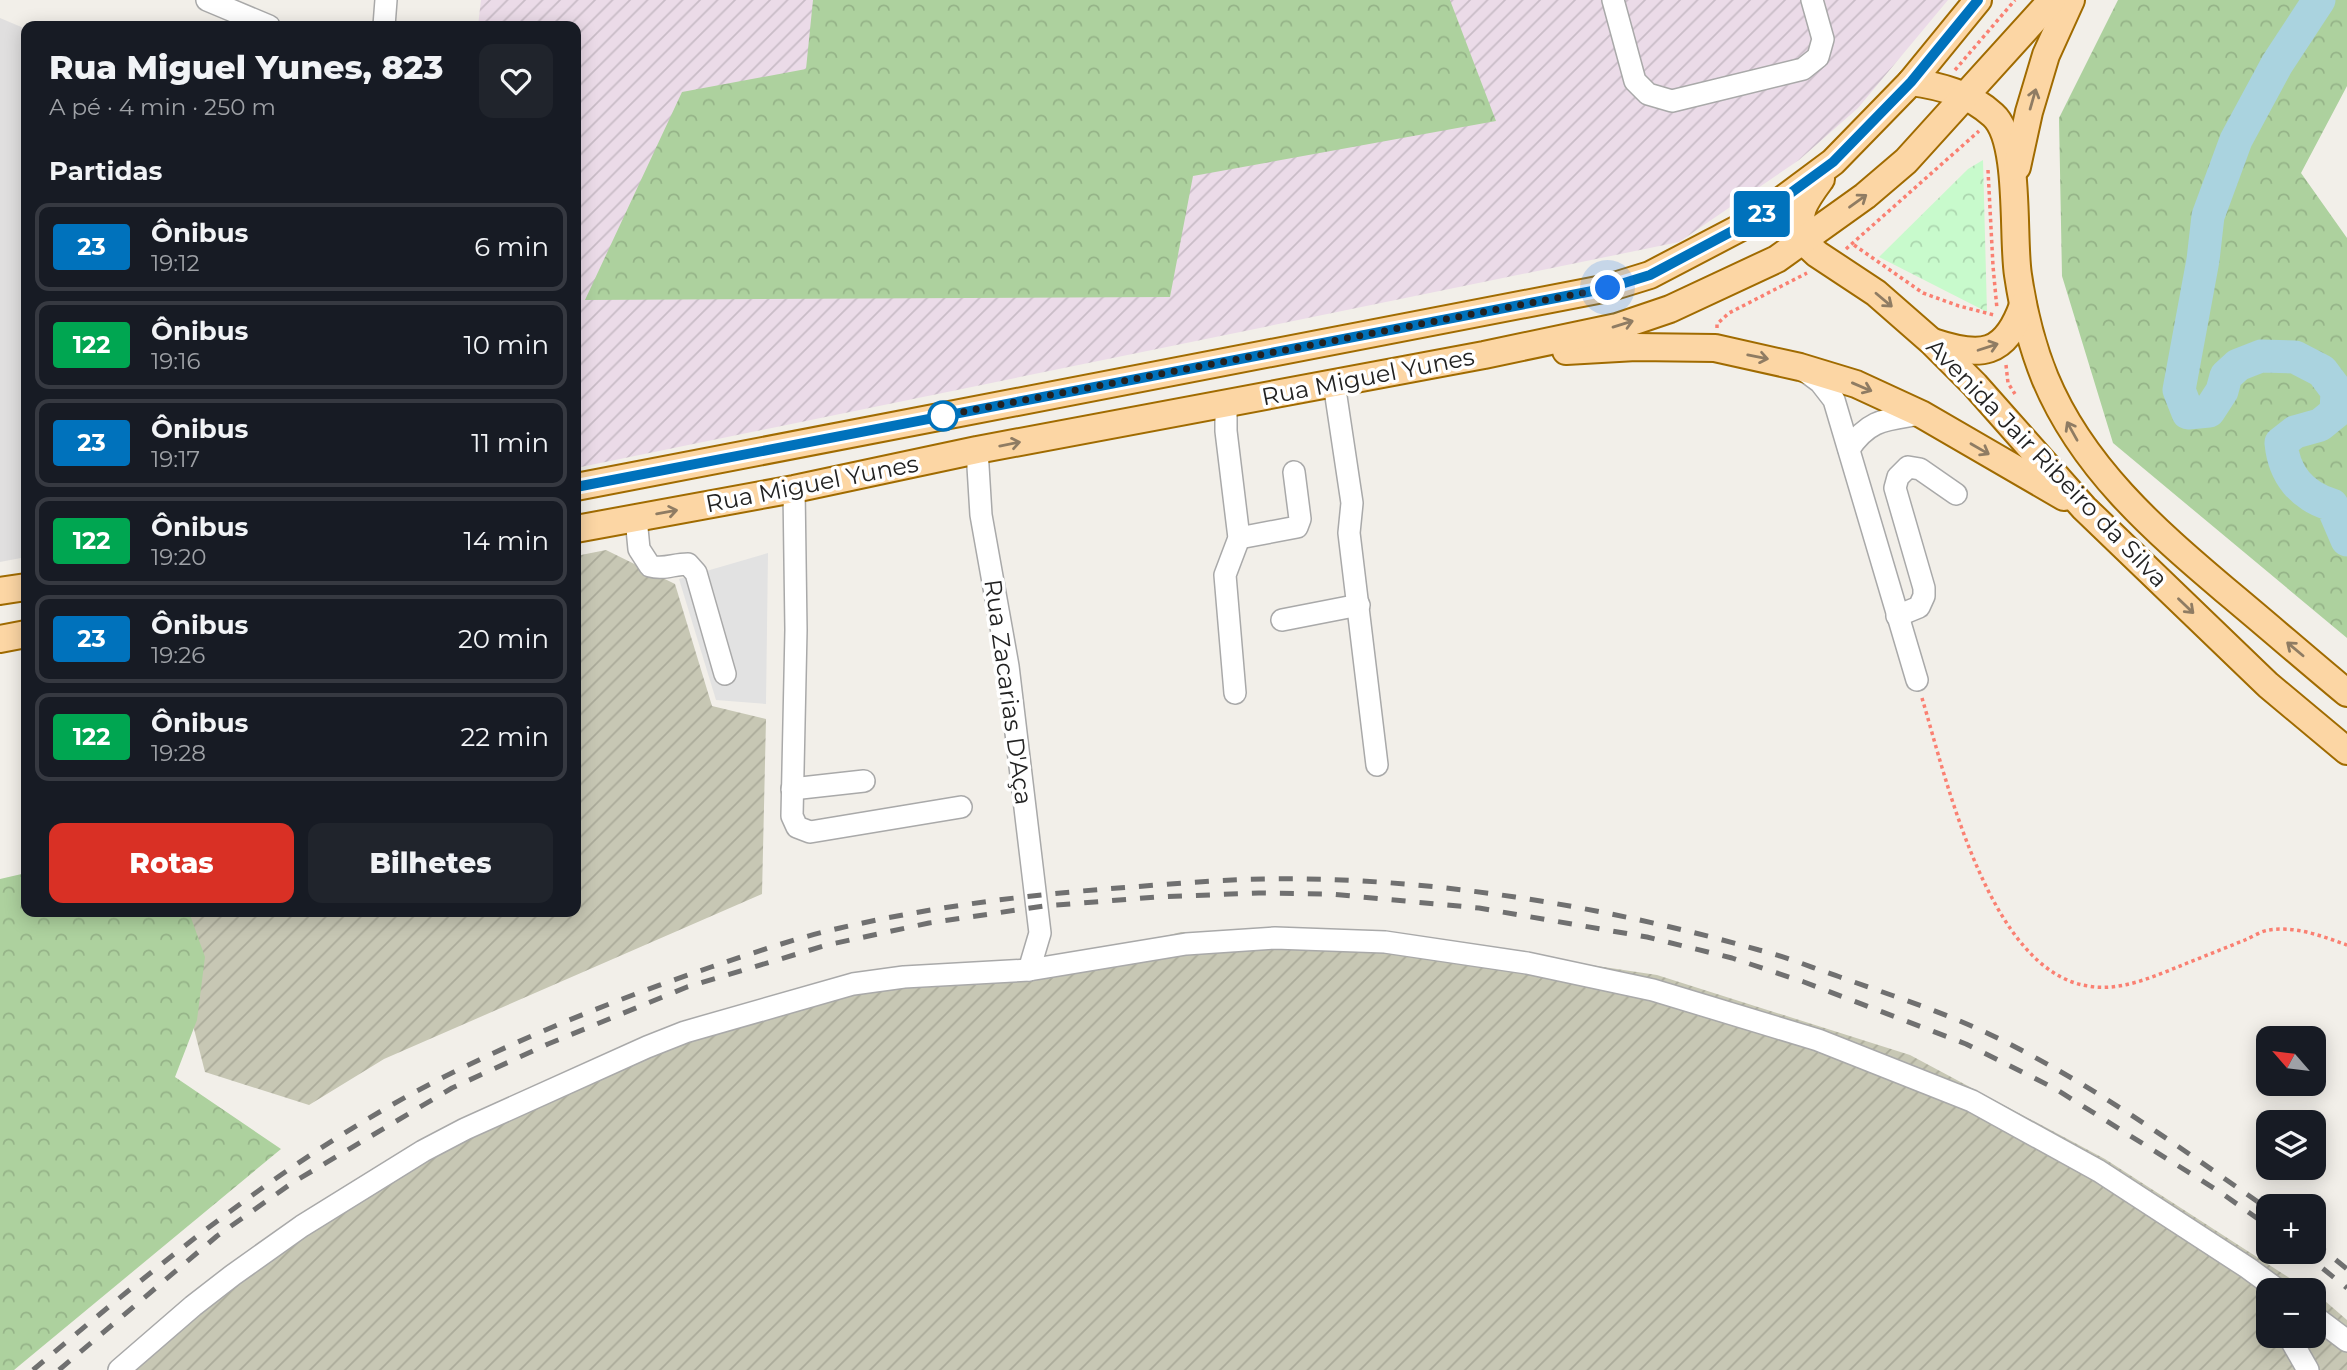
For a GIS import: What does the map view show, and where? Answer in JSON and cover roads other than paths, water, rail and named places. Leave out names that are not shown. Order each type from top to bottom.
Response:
[{"type":"main road","name":"Rua Miguel Yunes","points":[[581,486],[1608,288],[1650,275],[1755,219],[1833,162],[1911,82],[1978,0]]},
{"type":"main road","name":"Rua Miguel Yunes","points":[[581,528],[1484,355],[1617,327],[1671,309],[1777,259],[1865,196],[1906,161],[2052,0]]},
{"type":"main road","points":[[2013,190],[2034,93],[2046,55],[2071,0]]},
{"type":"main road","name":"Avenida Jair Ribeiro da Silva","points":[[1911,82],[1939,86],[1966,96],[1995,116],[2009,143],[2015,249],[2023,305],[2044,377],[2075,437],[2112,486],[2168,541],[2347,693]]},
{"type":"main road","points":[[1803,241],[1798,223],[1802,211],[1809,195],[1833,162]]},
{"type":"main road","name":"Avenida Jair Ribeiro da Silva","points":[[1803,241],[1817,254],[1876,293],[1932,342],[1975,385],[2084,508],[2268,685],[2347,751]]},
{"type":"main road","points":[[1932,342],[1961,351],[1980,351],[1993,346],[2010,335],[2023,305]]},
{"type":"main road","points":[[1484,355],[1636,347],[1697,347],[1715,348],[1800,367],[1856,384],[1921,414],[2084,508]]},
{"type":"main road","points":[[977,450],[979,430],[987,422],[1028,400]]},
{"type":"main road","points":[[828,481],[838,468],[863,460],[886,448],[895,431],[895,425]]},
{"type":"main road","points":[[0,591],[21,588]]},
{"type":"main road","points":[[0,639],[21,635]]},
{"type":"street","points":[[207,0],[257,21]]},
{"type":"street","points":[[384,21],[386,0]]},
{"type":"street","points":[[1613,0],[1635,81],[1648,94],[1672,101],[1803,69],[1818,57],[1824,39],[1812,0]]},
{"type":"street","points":[[1800,367],[1820,382],[1834,400],[1918,685]]},
{"type":"street","points":[[1334,383],[1352,503],[1349,533],[1377,765]]},
{"type":"street","points":[[1226,403],[1226,431],[1239,538],[1225,575],[1235,693]]},
{"type":"street","points":[[1849,449],[1869,425],[1921,414]]},
{"type":"street","name":"Rua Zacarias D'Aça","points":[[977,450],[981,515],[1008,666],[1040,933]]},
{"type":"street","points":[[1897,616],[1919,607],[1924,596],[1924,587],[1895,488],[1898,477],[1908,467],[1920,469],[1956,494]]},
{"type":"street","points":[[1239,538],[1297,527],[1300,519],[1294,472]]},
{"type":"street","points":[[794,489],[796,630],[792,816],[797,827],[810,832],[961,807]]},
{"type":"street","points":[[636,517],[639,549],[650,566],[662,569],[688,564],[696,573],[725,674]]},
{"type":"street","points":[[1282,620],[1359,605]]},
{"type":"street","points":[[792,789],[864,781]]},
{"type":"street","points":[[1040,933],[1066,965]]},
{"type":"street","points":[[1029,970],[1040,933]]},
{"type":"street","points":[[119,1370],[233,1275],[302,1226],[412,1158],[465,1129],[685,1032],[853,984],[904,977],[1029,970],[1186,944],[1275,938],[1385,942],[1514,961],[1653,990],[1818,1040],[1972,1101],[2099,1171],[2262,1278]]},
{"type":"street","points":[[2248,1268],[2256,1282]]},
{"type":"street","points":[[2326,1325],[2347,1341]]},
{"type":"street","points":[[2295,1348],[2308,1370]]},
{"type":"waterway","points":[[2319,0],[2277,64],[2236,140],[2208,216],[2203,260],[2179,390],[2188,413],[2209,411],[2222,391],[2226,376],[2238,365],[2261,356],[2295,357],[2322,371],[2337,391],[2336,412],[2320,425],[2295,432],[2281,443],[2286,465],[2296,483],[2312,496],[2332,505],[2347,540]]},
{"type":"railway","points":[[33,1370],[186,1245],[292,1167],[404,1098],[462,1068],[554,1027],[616,1001],[711,967],[840,928],[906,914],[1005,899],[1185,883],[1325,879],[1451,889],[1577,907],[1700,934],[1769,953],[1934,1011],[2026,1052],[2097,1093],[2256,1201]]},
{"type":"railway","points":[[59,1370],[217,1236],[292,1183],[452,1088],[548,1044],[687,987],[827,945],[929,923],[1044,906],[1156,897],[1259,893],[1330,894],[1479,908],[1647,937],[1732,958],[1804,982],[1966,1044],[2054,1088],[2256,1218]]},
{"type":"railway","points":[[2326,1252],[2347,1269]]},
{"type":"railway","points":[[2317,1264],[2347,1288]]}]
